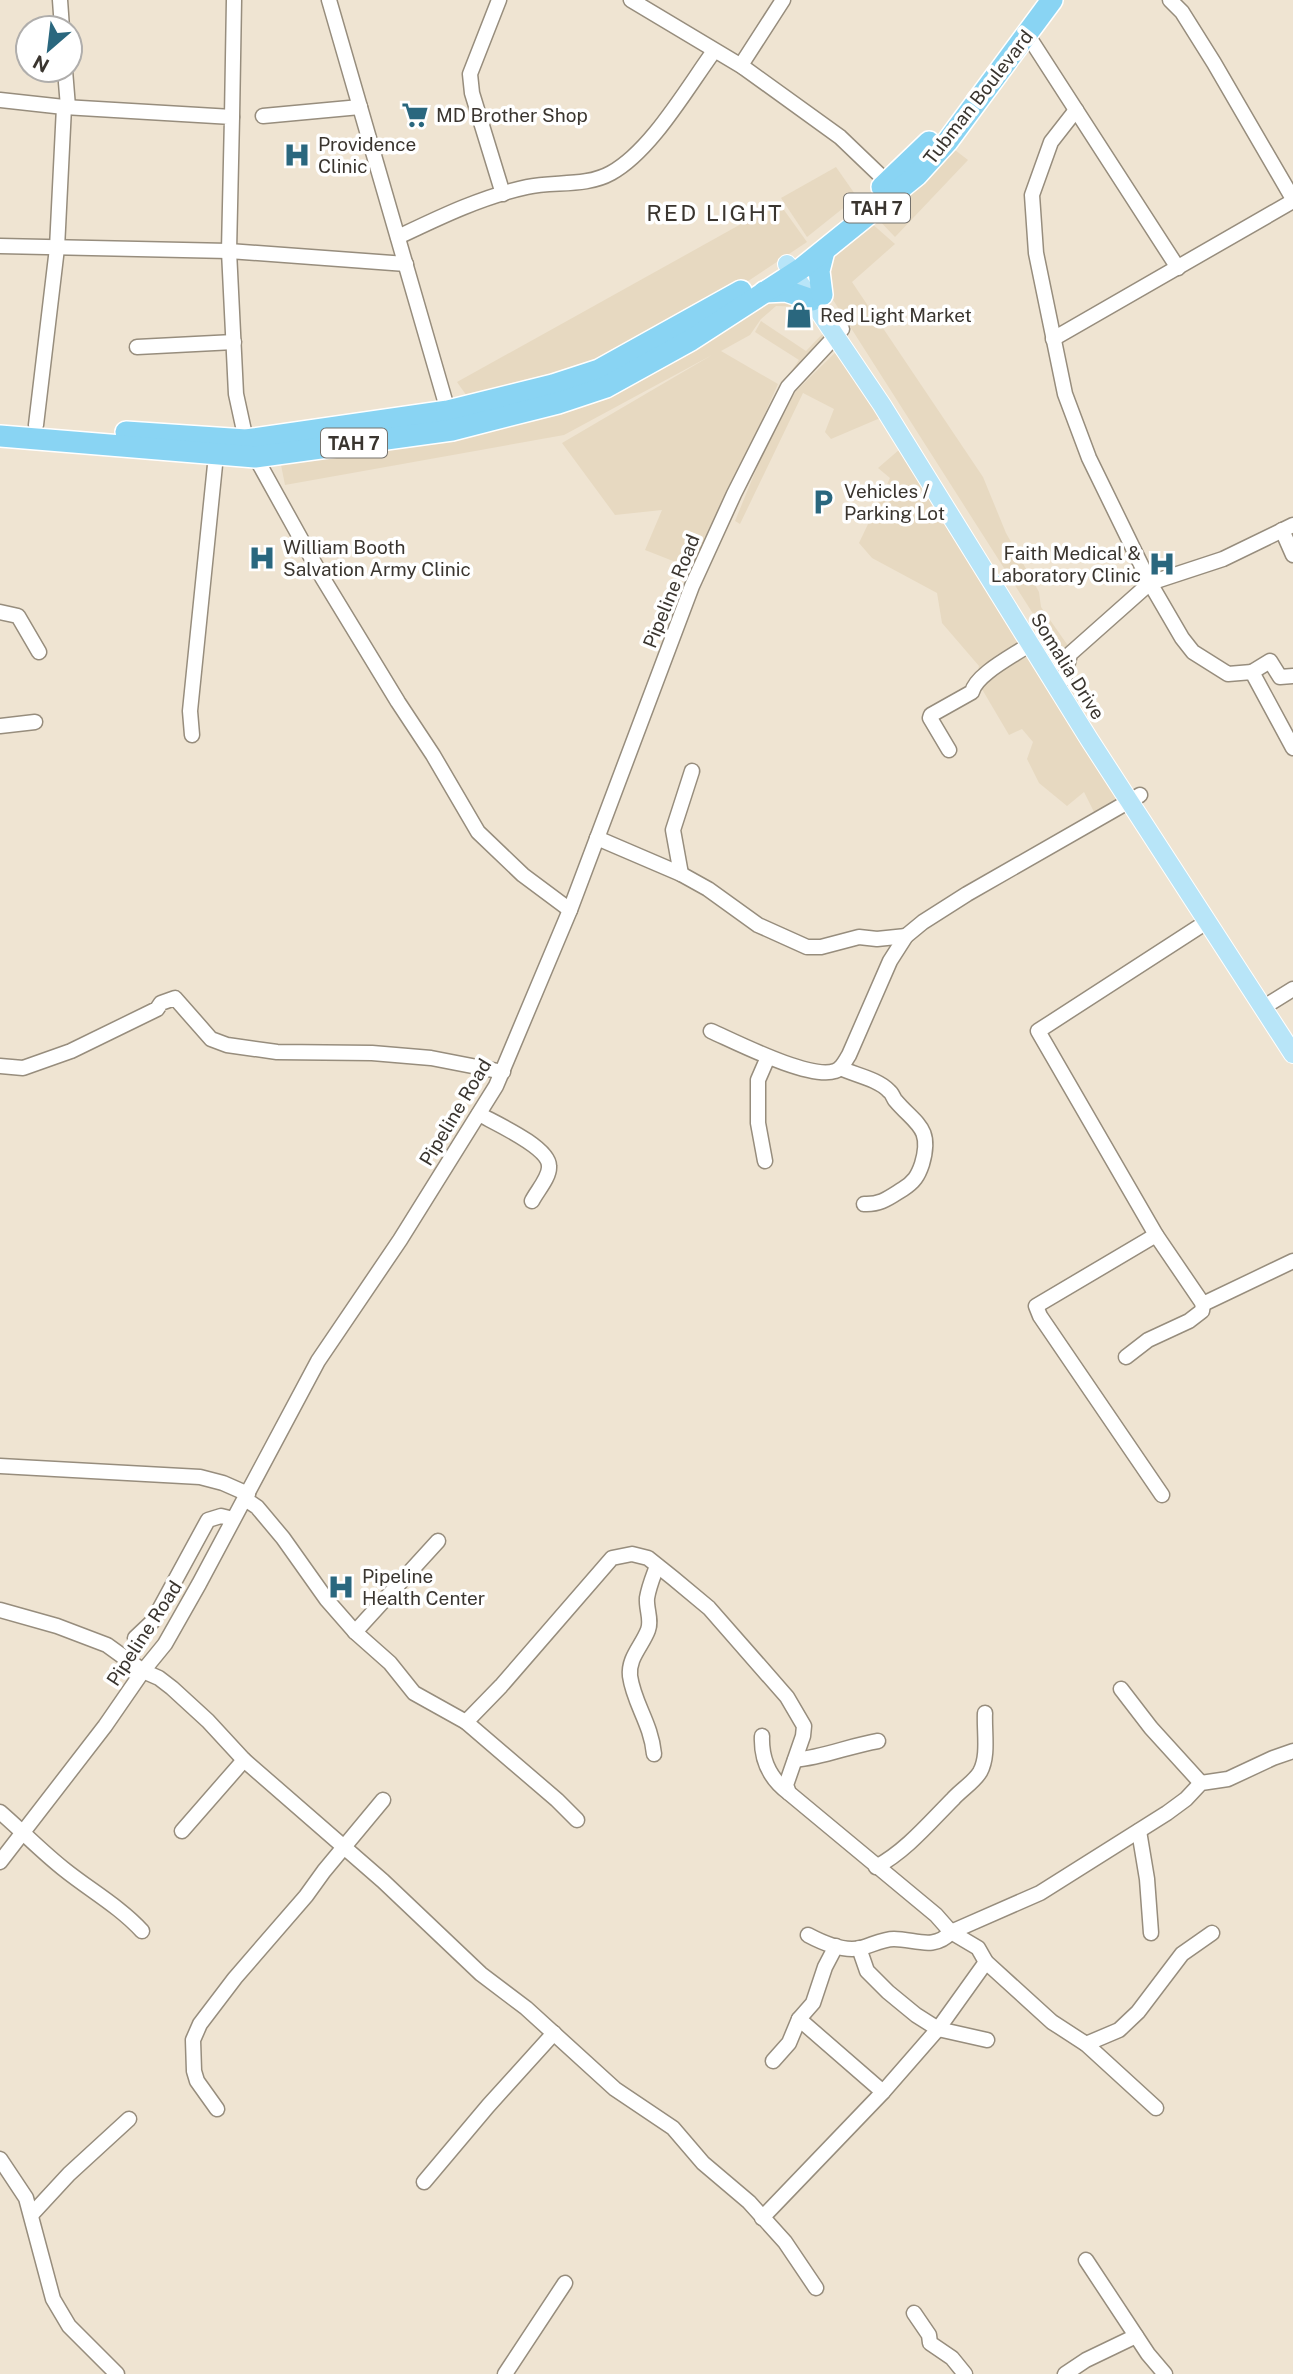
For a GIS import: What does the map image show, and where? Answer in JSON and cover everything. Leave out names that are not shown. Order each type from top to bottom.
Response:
[{"type":"highway","name":"Tubman Boulevard","points":[[795,266],[937,134],[1035,0]]},
{"type":"highway","name":"Tubman Boulevard","points":[[795,266],[824,251],[917,175],[947,142],[1052,0]]},
{"type":"highway","points":[[762,292],[786,291],[817,298],[824,251]]},
{"type":"highway","name":"TAH 7","points":[[0,423],[217,440],[250,448],[452,430],[606,387],[691,340],[795,266]]},
{"type":"highway","name":"TAH 7","points":[[0,436],[216,455],[448,411],[553,385],[599,370],[795,266]]},
{"type":"main road","name":"Somalia Drive","points":[[795,266],[1030,644],[1293,1034]]},
{"type":"main road","name":"Somalia Drive","points":[[838,333],[961,512],[1208,921],[1293,1054]]},
{"type":"street","points":[[234,0],[229,251],[236,394],[250,448],[322,577],[478,832],[523,874],[570,910]]},
{"type":"street","points":[[499,0],[470,74],[472,93],[503,194]]},
{"type":"street","points":[[631,0],[743,67],[840,137],[887,181]]},
{"type":"street","points":[[743,67],[743,62],[783,0]]},
{"type":"street","points":[[1053,339],[1293,200],[1214,63],[1182,12],[1170,0]]},
{"type":"street","points":[[334,2],[360,107],[448,411]]},
{"type":"street","points":[[1027,34],[1178,268]]},
{"type":"street","points":[[398,237],[466,205],[529,186],[595,180],[611,174],[648,142],[714,51]]},
{"type":"street","points":[[36,425],[57,248],[65,84]]},
{"type":"street","points":[[0,100],[66,107],[232,117]]},
{"type":"street","points":[[263,117],[360,107]]},
{"type":"street","points":[[1076,110],[1051,142],[1032,195],[1036,253],[1053,339],[1065,394],[1088,458],[1150,583],[1193,652],[1228,674],[1252,672],[1270,662],[1280,677],[1293,676]]},
{"type":"street","points":[[0,246],[229,251],[406,264]]},
{"type":"street","name":"Pipeline Road","points":[[0,1861],[165,1644],[318,1362],[400,1240],[503,1072],[570,910],[692,586],[734,494],[788,387],[838,333]]},
{"type":"street","points":[[136,347],[234,342]]},
{"type":"street","points":[[192,735],[190,711],[216,455]]},
{"type":"street","points":[[1064,679],[1070,654],[1150,583],[1223,559],[1288,528],[1293,555]]},
{"type":"street","points":[[0,612],[18,616],[39,652]]},
{"type":"street","points":[[949,750],[930,718],[931,715],[967,696],[982,677],[1030,644]]},
{"type":"street","points":[[1252,672],[1293,748]]},
{"type":"street","points":[[0,726],[35,722]]},
{"type":"street","points":[[681,874],[673,830],[692,771]]},
{"type":"street","points":[[711,1031],[768,1057],[814,1071],[834,1072],[841,1068],[849,1055],[890,961],[906,936],[967,894],[1135,798]]},
{"type":"street","points":[[597,838],[681,874],[708,889],[758,925],[807,947],[821,947],[859,937],[877,939],[906,936]]},
{"type":"street","points":[[1126,1357],[1148,1340],[1189,1321],[1202,1311],[1203,1304],[1156,1235],[1038,1031],[1208,921]]},
{"type":"street","points":[[1272,1002],[1293,989]]},
{"type":"street","points":[[0,1066],[23,1068],[71,1051],[175,998],[211,1039],[227,1045],[276,1052],[372,1052],[431,1058],[503,1072]]},
{"type":"street","points":[[765,1161],[758,1123],[758,1080],[768,1057]]},
{"type":"street","points":[[841,1068],[889,1090],[896,1101],[918,1121],[926,1141],[918,1176],[910,1185],[886,1200],[873,1205],[864,1204]]},
{"type":"street","points":[[478,1114],[542,1151],[550,1169],[533,1201]]},
{"type":"street","points":[[1156,1235],[1036,1306],[1040,1316],[1162,1495]]},
{"type":"street","points":[[1203,1304],[1293,1261]]},
{"type":"street","points":[[0,1466],[200,1477],[223,1483],[247,1497],[283,1538],[327,1600],[355,1632],[390,1663],[414,1693],[466,1722],[578,1820]]},
{"type":"street","points":[[135,1637],[153,1621],[208,1520],[221,1516],[233,1519]]},
{"type":"street","points":[[355,1632],[438,1541]]},
{"type":"street","points":[[466,1722],[502,1686],[612,1558],[632,1555],[648,1558],[709,1608],[787,1697],[804,1726],[786,1785],[789,1793]]},
{"type":"street","points":[[654,1754],[650,1731],[634,1695],[629,1672],[635,1651],[648,1630],[650,1620],[647,1600],[650,1582],[657,1566]]},
{"type":"street","points":[[0,1610],[57,1626],[107,1645],[172,1688],[208,1721],[244,1760],[383,1881],[481,1974],[526,2008],[615,2089],[673,2128],[703,2163],[749,2202],[785,2242],[816,2288]]},
{"type":"street","points":[[1121,1689],[1151,1728],[1200,1783]]},
{"type":"street","points":[[876,1867],[917,1836],[979,1773],[985,1756],[985,1713]]},
{"type":"street","points":[[762,1736],[766,1765],[772,1777],[876,1867],[936,1914],[951,1932],[978,1948],[986,1962],[1052,2022],[1086,2044],[1156,2108]]},
{"type":"street","points":[[795,1760],[826,1756],[851,1745],[878,1741]]},
{"type":"street","points":[[808,1935],[822,1943],[859,1948],[892,1939],[933,1943],[951,1932],[1040,1894],[1186,1799],[1200,1783],[1228,1779],[1293,1751]]},
{"type":"street","points":[[182,1831],[244,1760]]},
{"type":"street","points":[[217,2109],[197,2081],[192,2061],[193,2040],[200,2024],[383,1800]]},
{"type":"street","points":[[0,1812],[48,1856],[129,1917],[142,1931]]},
{"type":"street","points":[[1139,1831],[1147,1879],[1151,1933]]},
{"type":"street","points":[[1086,2044],[1119,2031],[1138,2012],[1182,1954],[1212,1933]]},
{"type":"street","points":[[773,2060],[789,2043],[799,2019],[813,2003],[825,1967],[836,1946]]},
{"type":"street","points":[[859,1948],[867,1971],[888,1992],[938,2029],[987,2040]]},
{"type":"street","points":[[762,2218],[883,2092],[938,2029],[986,1962]]},
{"type":"street","points":[[799,2019],[883,2092]]},
{"type":"street","points":[[424,2182],[554,2033]]},
{"type":"street","points":[[32,2214],[69,2174],[129,2119]]},
{"type":"street","points":[[0,2159],[26,2198],[53,2299],[69,2326],[117,2374]]},
{"type":"street","points":[[1086,2260],[1136,2336],[1165,2374]]},
{"type":"street","points":[[505,2374],[565,2283]]},
{"type":"street","points":[[915,2313],[929,2335],[930,2343],[952,2358],[965,2374]]},
{"type":"street","points":[[1065,2374],[1086,2360],[1136,2336]]},
{"type":"shaded area","points":[[951,147],[968,160],[895,237],[877,218]]},
{"type":"shaded area","points":[[836,167],[857,197],[807,237],[781,198]]},
{"type":"shaded area","points":[[779,203],[807,242],[611,372],[478,412],[457,382]]},
{"type":"shaded area","points":[[870,222],[895,244],[852,282],[983,477],[1006,533],[1039,592],[1041,607],[1071,650],[1060,656],[814,270]]},
{"type":"shaded area","points":[[786,290],[807,307],[776,306],[761,319],[750,335],[721,351],[778,384],[696,570],[645,550],[662,510],[615,515],[562,443],[712,355],[564,435],[285,485],[281,465],[261,445],[576,399]]},
{"type":"shaded area","points":[[761,321],[806,351],[832,324],[841,335],[788,390],[709,548],[776,394],[799,360],[755,332]]},
{"type":"shaded area","points":[[846,342],[892,413],[831,439],[825,432],[834,409],[803,393],[740,524],[735,521],[760,460],[795,392]]},
{"type":"shaded area","points":[[907,443],[1127,793],[1095,814],[1084,792],[1067,806],[1039,783],[1027,759],[1033,742],[1022,729],[1009,735],[976,679],[979,666],[942,623],[937,593],[872,558],[859,543],[890,478],[878,468]]},
{"type":"place","name":"MD Brother Shop","points":[[415,115]]},
{"type":"place","name":"Providence Clinic","points":[[297,155]]},
{"type":"place","name":"Red Light Market","points":[[799,315]]},
{"type":"place","name":"Vehicles / Parking Lot","points":[[823,502]]},
{"type":"place","name":"William Booth Salvation Army Clinic","points":[[262,558]]},
{"type":"place","name":"Faith Medical & Laboratory Clinic","points":[[1162,564]]},
{"type":"place","name":"Pipeline Health Center","points":[[341,1587]]},
{"type":"district","name":"RED LIGHT","points":[[715,212]]}]
